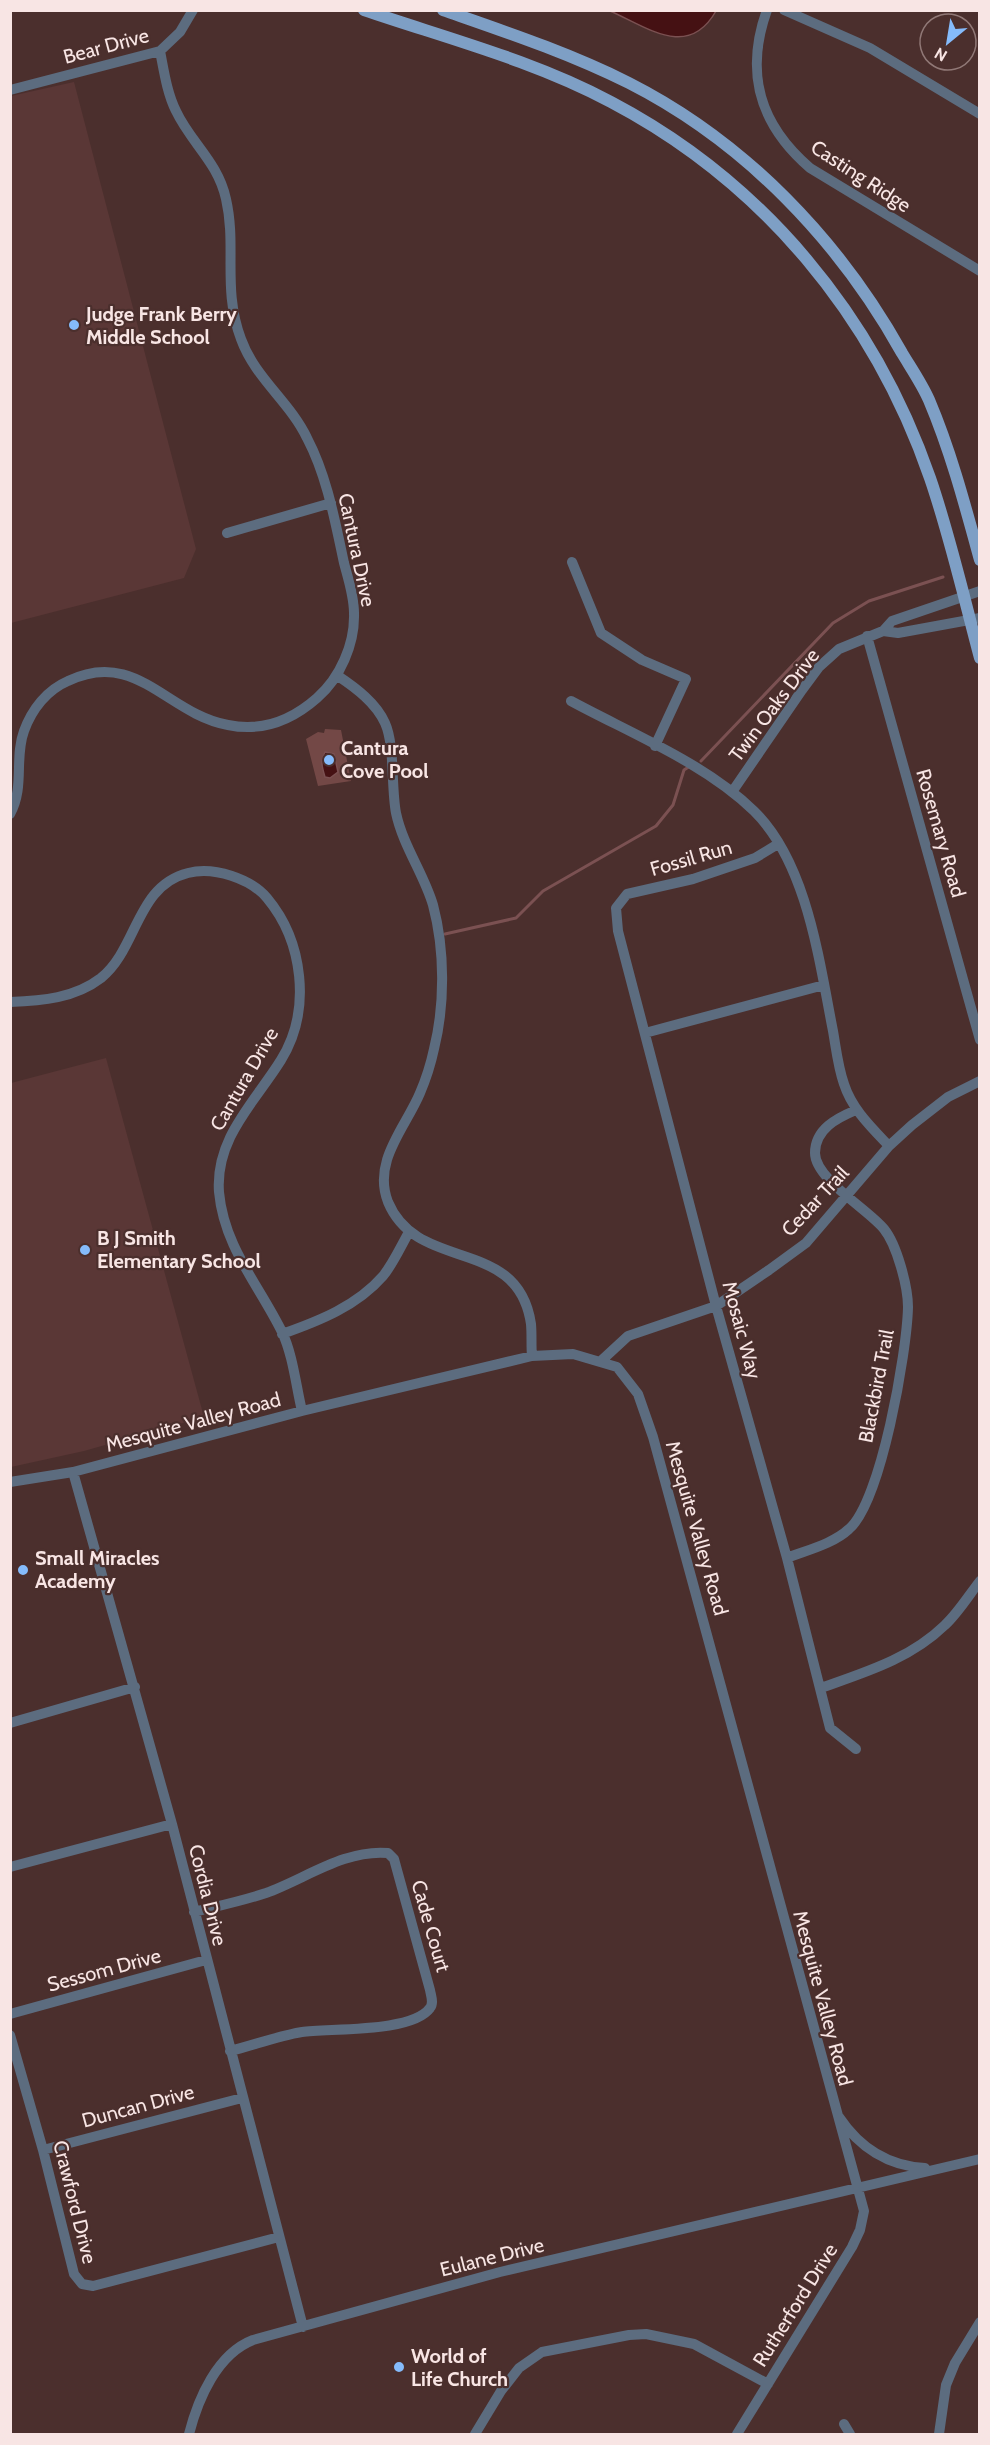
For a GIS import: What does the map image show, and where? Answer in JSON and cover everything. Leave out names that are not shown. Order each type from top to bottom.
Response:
[{"type":"main road","points":[[364,10],[542,71],[611,101],[664,134],[722,175],[768,217],[810,263],[860,329],[886,377],[931,480],[964,596],[974,619],[980,658]]},
{"type":"main road","points":[[443,10],[549,46],[630,83],[708,132],[781,191],[839,256],[889,329],[928,398],[956,471],[980,560]]},
{"type":"street","name":"Bear Drive","points":[[10,90],[160,51],[180,32],[193,10]]},
{"type":"street","name":"Casting Ridge","points":[[766,10],[757,38],[756,70],[761,98],[773,128],[790,151],[810,168],[980,271]]},
{"type":"street","points":[[784,10],[870,48],[980,114]]},
{"type":"street","name":"Cantura Drive","points":[[10,814],[19,794],[24,730],[45,696],[77,676],[116,671],[137,677],[193,714],[217,723],[244,728],[267,727],[311,703],[338,676],[351,636],[354,613],[331,503],[307,436],[258,372],[241,341],[229,291],[230,229],[221,181],[209,159],[176,111],[160,51]]},
{"type":"street","points":[[227,534],[331,503]]},
{"type":"street","points":[[572,562],[601,633],[642,660],[686,679],[655,746]]},
{"type":"street","name":"Twin Oaks Drive","points":[[883,631],[892,621],[980,591]]},
{"type":"street","name":"Twin Oaks Drive","points":[[732,792],[819,667],[839,649],[883,631],[898,633],[974,619]]},
{"type":"street","name":"Rosemary Road","points":[[867,636],[980,1040]]},
{"type":"street","points":[[338,676],[361,691],[385,723],[390,741],[392,792],[398,823],[433,905],[442,963],[434,1049],[420,1093],[390,1147],[385,1178],[388,1202],[409,1232],[432,1247],[474,1257],[509,1279],[521,1297],[531,1323],[532,1356]]},
{"type":"street","points":[[571,701],[704,772],[732,792],[755,812],[787,856],[803,902],[824,985],[843,1084],[856,1110],[889,1146]]},
{"type":"street","name":"Fossil Run","points":[[616,908],[627,894],[693,879],[755,858],[778,844]]},
{"type":"street","name":"Cantura Drive","points":[[10,1002],[62,997],[101,977],[125,947],[152,895],[168,881],[189,872],[212,872],[236,878],[258,888],[275,908],[288,928],[295,948],[300,974],[298,1009],[293,1032],[282,1058],[234,1127],[224,1151],[219,1191],[222,1212],[234,1252],[282,1334],[302,1411]]},
{"type":"street","name":"Mosaic Way","points":[[616,908],[618,931],[716,1306],[787,1558],[830,1728],[856,1749]]},
{"type":"street","points":[[645,1033],[824,985]]},
{"type":"street","name":"Cedar Trail","points":[[602,1360],[628,1336],[716,1306],[806,1243],[889,1146],[948,1097],[980,1081]]},
{"type":"street","name":"Blackbird Trail","points":[[787,1558],[825,1543],[849,1529],[862,1513],[875,1482],[898,1381],[908,1306],[902,1269],[885,1230],[846,1196],[817,1164],[815,1152],[819,1137],[828,1125],[856,1110]]},
{"type":"street","points":[[282,1334],[328,1316],[366,1292],[384,1275],[409,1232]]},
{"type":"street","name":"Mesquite Valley Road","points":[[10,1482],[73,1472],[302,1411],[532,1356],[573,1354],[602,1360],[617,1367],[638,1394],[653,1437],[710,1640],[834,2108],[858,2189]]},
{"type":"street","name":"Cordia Drive","points":[[73,1472],[172,1824],[303,2327]]},
{"type":"street","points":[[821,1688],[886,1665],[919,1647],[947,1624],[980,1581]]},
{"type":"street","points":[[10,1723],[135,1688]]},
{"type":"street","points":[[10,1867],[172,1824]]},
{"type":"street","name":"Cade Court","points":[[194,1912],[264,1893],[320,1868],[370,1853],[388,1853],[394,1859],[430,1990],[432,2005],[429,2009],[407,2020],[362,2030],[298,2033],[230,2051]]},
{"type":"street","name":"Sessom Drive","points":[[10,2014],[206,1960]]},
{"type":"street","name":"Crawford Drive","points":[[10,2035],[43,2150],[74,2274],[85,2286],[93,2286],[279,2237]]},
{"type":"street","name":"Duncan Drive","points":[[43,2150],[242,2098]]},
{"type":"street","points":[[834,2108],[850,2132],[877,2155],[910,2168],[937,2169]]},
{"type":"street","points":[[858,2189],[980,2159]]},
{"type":"street","name":"Eulane Drive","points":[[189,2434],[206,2389],[231,2352],[253,2340],[500,2272],[858,2189]]},
{"type":"street","name":"Rutherford Drive","points":[[737,2434],[860,2230],[864,2211],[858,2189]]},
{"type":"street","points":[[939,2434],[946,2385],[955,2363],[980,2322]]},
{"type":"street","points":[[475,2434],[501,2391],[519,2368],[543,2352],[629,2335],[646,2334],[694,2344],[768,2384]]},
{"type":"street","points":[[844,2424],[850,2434]]},
{"type":"shaded area","points":[[610,11],[716,11],[705,26],[693,34],[680,37],[652,31]]},
{"type":"shaded area","name":"Judge Frank Berry Middle School","points":[[74,82],[196,549],[184,578],[11,623],[11,96]]},
{"type":"shaded area","name":"Cantura Cove Pool","points":[[325,729],[341,730],[351,781],[318,786],[306,739],[318,732],[324,733]]},
{"type":"shaded area","points":[[325,752],[334,754],[338,772],[330,778],[325,777],[322,767]]},
{"type":"shaded area","name":"B J Smith Elementary School","points":[[106,1058],[204,1417],[84,1451],[11,1467],[11,1083]]},
{"type":"waterway","points":[[701,761],[833,623],[869,601],[943,577]]},
{"type":"waterway","points":[[445,934],[516,918],[543,891],[656,826],[673,805],[684,770],[690,766]]},
{"type":"place","name":"Judge Frank Berry Middle School","points":[[74,325]]},
{"type":"place","name":"Cantura Cove Pool","points":[[329,760]]},
{"type":"place","name":"B J Smith Elementary School","points":[[85,1250]]},
{"type":"place","name":"Small Miracles Academy","points":[[23,1570]]},
{"type":"place","name":"World of Life Church","points":[[399,2367]]}]
